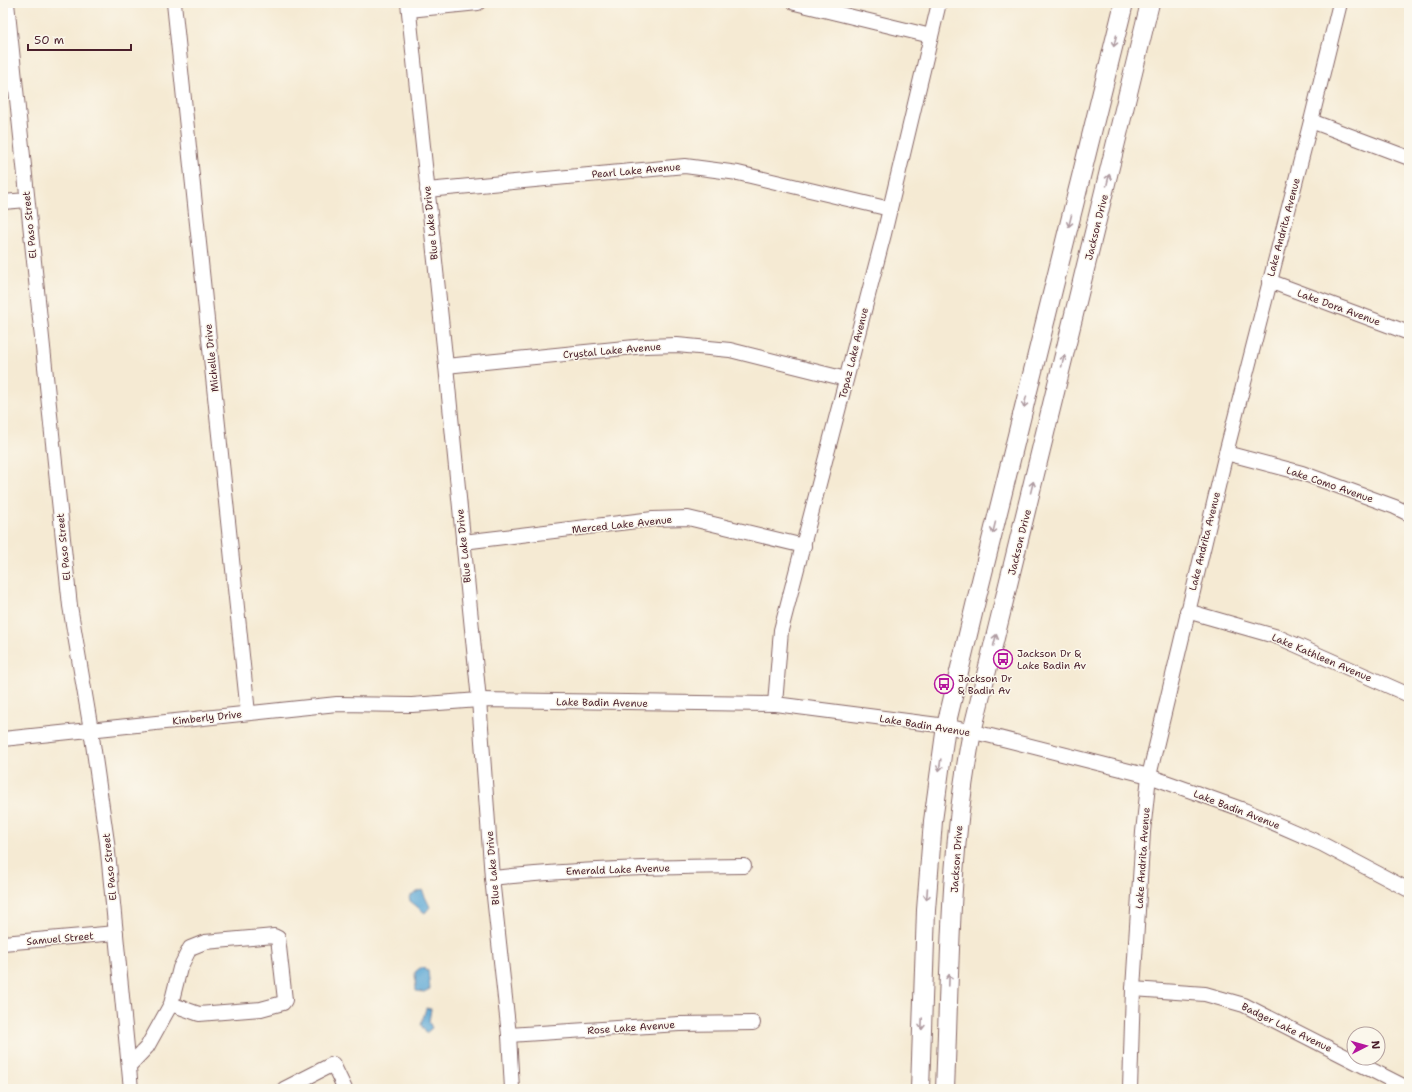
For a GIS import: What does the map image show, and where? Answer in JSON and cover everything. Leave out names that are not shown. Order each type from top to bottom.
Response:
[{"type":"main road","points":[[920,1089],[926,910],[933,821],[946,726],[982,574],[1124,3]]},
{"type":"main road","name":"Jackson Drive","points":[[946,1089],[954,865],[962,793],[972,732],[1150,3]]},
{"type":"street","name":"El Paso Street","points":[[7,3],[70,606],[91,730],[107,842],[131,1089]]},
{"type":"street","name":"Michelle Drive","points":[[174,3],[248,713]]},
{"type":"street","points":[[408,6],[478,3]]},
{"type":"street","points":[[795,3],[931,36]]},
{"type":"street","name":"Topaz Lake Avenue","points":[[775,704],[781,630],[804,546],[890,209],[939,3]]},
{"type":"street","name":"Lake Andrita Avenue","points":[[1130,1089],[1133,989],[1143,832],[1149,776],[1187,611],[1226,453],[1340,3]]},
{"type":"street","name":"Blue Lake Drive","points":[[408,6],[479,700],[492,878],[509,1035],[512,1089]]},
{"type":"street","points":[[1311,121],[1409,158]]},
{"type":"street","name":"Pearl Lake Avenue","points":[[427,190],[685,166],[738,173],[890,209]]},
{"type":"street","points":[[3,202],[27,200]]},
{"type":"street","name":"Lake Dora Avenue","points":[[1269,281],[1409,333]]},
{"type":"street","name":"Crystal Lake Avenue","points":[[446,366],[645,346],[676,345],[730,350],[846,379]]},
{"type":"street","name":"Lake Como Avenue","points":[[1226,453],[1302,473],[1395,507],[1409,514]]},
{"type":"street","name":"Merced Lake Avenue","points":[[463,542],[653,519],[688,518],[804,546]]},
{"type":"street","name":"Lake Kathleen Avenue","points":[[1187,611],[1278,637],[1409,695]]},
{"type":"street","name":"Lake Badin Avenue","points":[[412,706],[479,700],[775,704],[946,726],[1149,776],[1244,810],[1280,825],[1322,844],[1409,890]]},
{"type":"street","name":"Kimberly Drive","points":[[3,739],[337,704],[412,706]]},
{"type":"street","name":"Emerald Lake Avenue","points":[[492,878],[560,872],[670,867],[744,866]]},
{"type":"street","name":"Samuel Street","points":[[3,944],[116,933]]},
{"type":"street","points":[[129,1066],[147,1047],[171,1004],[180,968],[190,948],[205,942],[274,936],[278,938],[284,1000],[283,1003],[261,1009],[199,1014],[171,1004]]},
{"type":"street","name":"Badger Lake Avenue","points":[[1133,989],[1205,994],[1244,1005],[1409,1089]]},
{"type":"street","name":"Rose Lake Avenue","points":[[509,1035],[679,1024],[753,1024]]},
{"type":"street","points":[[284,1089],[333,1064],[345,1089]]},
{"type":"water","points":[[422,890],[430,907],[425,913],[410,901],[409,897]]},
{"type":"water","points":[[420,968],[424,968],[426,971],[428,970],[430,989],[424,992],[416,991],[415,972]]},
{"type":"water","points":[[426,1008],[431,1009],[429,1022],[432,1028],[426,1033],[421,1025]]},
{"type":"place","name":"Jackson Dr & Lake Badin Av","points":[[1003,659]]},
{"type":"place","name":"Jackson Dr & Badin Av","points":[[944,684]]}]
